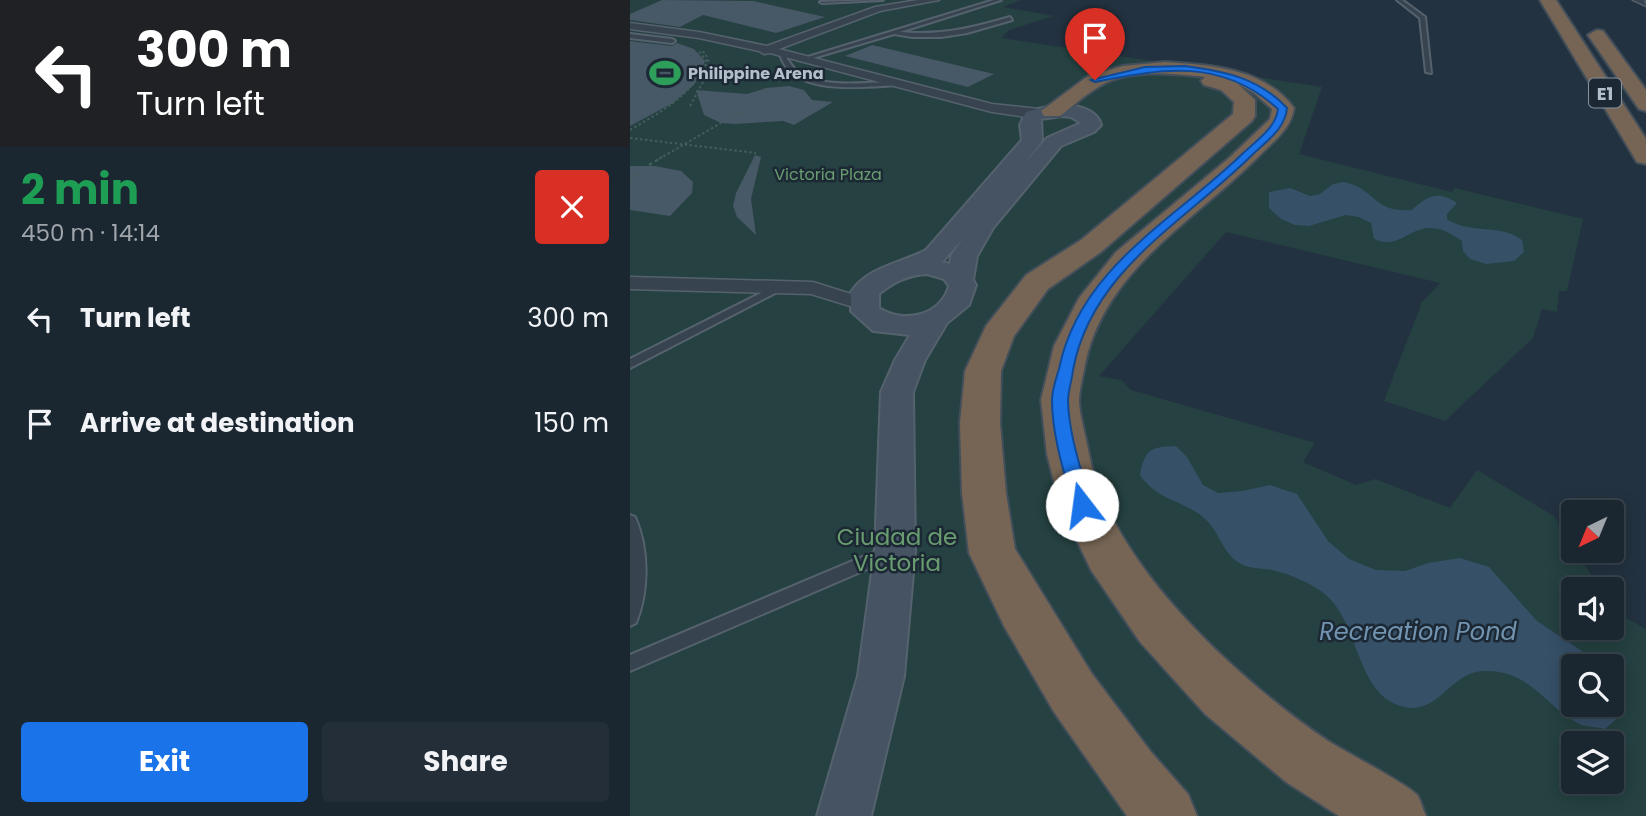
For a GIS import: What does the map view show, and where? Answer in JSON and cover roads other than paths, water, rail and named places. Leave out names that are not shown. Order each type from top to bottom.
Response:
[{"type":"highway","name":"E1","points":[[1548,0],[1646,157]]},
{"type":"highway","name":"E1","points":[[1588,22],[1646,104]]},
{"type":"highway","points":[[1054,125],[1071,100],[1095,80],[1124,72],[1165,68],[1206,71],[1245,80],[1261,89],[1283,108],[1281,121],[1238,163],[1127,258],[1096,298],[1070,346],[1060,400],[1068,454],[1082,505],[1108,555],[1158,625],[1224,695],[1307,761],[1395,816]]},
{"type":"highway","points":[[1054,125],[1090,104],[1100,90],[1127,80],[1148,77],[1195,77],[1215,82],[1239,93],[1246,106],[1244,116],[1199,156],[1091,246],[1037,282],[998,334],[983,371],[980,423],[984,493],[992,553],[1073,693],[1130,773],[1166,816]]},
{"type":"main road","points":[[844,816],[881,676],[895,550],[897,392],[888,348],[867,310],[865,292],[894,272],[914,267],[935,255],[1054,125]]},
{"type":"main road","points":[[867,310],[888,325],[900,326],[935,320],[948,313],[961,299],[963,285],[960,279],[964,256],[1054,125]]},
{"type":"main road","points":[[914,267],[938,268],[960,279]]},
{"type":"main road","points":[[897,392],[910,360],[935,320]]},
{"type":"street","points":[[764,51],[878,9],[935,0]]},
{"type":"street","points":[[1637,0],[1645,4]]},
{"type":"street","points":[[630,26],[764,51],[902,83],[1054,125]]},
{"type":"street","points":[[630,283],[813,288],[867,310]]},
{"type":"lane","points":[[822,2],[881,0]]},
{"type":"lane","points":[[801,60],[999,0]]},
{"type":"lane","points":[[1399,0],[1422,17],[1429,72]]},
{"type":"lane","points":[[892,32],[926,38],[936,37],[1010,19]]},
{"type":"lane","points":[[650,38],[671,35]]},
{"type":"lane","points":[[630,36],[650,38],[671,35]]},
{"type":"lane","points":[[782,55],[799,76],[813,80],[830,83],[902,83]]},
{"type":"lane","points":[[630,364],[779,286]]},
{"type":"lane","points":[[630,521],[637,541],[637,598],[630,618]]},
{"type":"lane","points":[[630,663],[895,550]]},
{"type":"water","points":[[1344,182],[1355,185],[1389,208],[1399,210],[1412,210],[1433,196],[1450,199],[1457,203],[1447,214],[1447,219],[1466,227],[1513,235],[1522,240],[1524,252],[1514,261],[1486,264],[1470,259],[1463,251],[1462,241],[1446,231],[1422,229],[1395,241],[1385,242],[1374,239],[1371,223],[1359,217],[1346,215],[1309,226],[1295,225],[1281,219],[1269,208],[1269,192],[1290,188],[1310,196],[1320,194],[1333,184]]},
{"type":"water","name":"Recreation Pond","points":[[1176,446],[1187,457],[1203,485],[1218,493],[1270,485],[1297,494],[1328,541],[1349,559],[1376,570],[1405,571],[1428,563],[1460,558],[1489,567],[1537,621],[1561,637],[1561,640],[1566,640],[1586,654],[1561,654],[1561,711],[1514,676],[1484,671],[1471,673],[1422,707],[1410,708],[1395,704],[1382,695],[1371,682],[1343,617],[1321,591],[1285,574],[1239,563],[1228,553],[1209,523],[1201,516],[1156,492],[1148,484],[1140,475],[1144,460],[1150,451]]},
{"type":"water","name":"Recreation Pond","points":[[1568,717],[1619,717],[1605,729],[1579,724]]},
{"type":"place","name":"Philippine Arena","points":[[665,73]]},
{"type":"park label","name":"Victoria Plaza","points":[[828,174]]},
{"type":"park label","name":"Ciudad de Victoria","points":[[897,550]]}]
